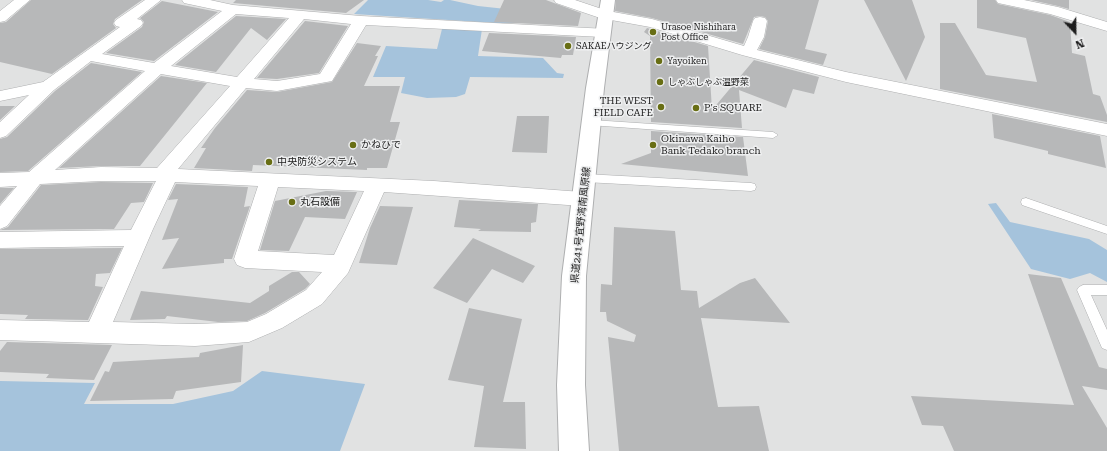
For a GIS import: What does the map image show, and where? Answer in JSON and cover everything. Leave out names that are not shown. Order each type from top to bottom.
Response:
[{"type":"main road","name":"県道241号宜野湾南風原線","points":[[574,451],[571,385],[574,284],[605,16]]},
{"type":"street","points":[[0,18],[23,0]]},
{"type":"street","points":[[0,132],[48,86],[129,23],[154,0]]},
{"type":"street","points":[[189,0],[232,10],[301,14],[361,20],[605,16],[652,23],[748,52],[846,77],[1107,130]]},
{"type":"street","points":[[561,0],[605,16]]},
{"type":"street","points":[[1003,0],[1053,10],[1107,27]]},
{"type":"street","points":[[0,221],[34,178],[158,68],[232,10]]},
{"type":"street","points":[[97,331],[165,175],[241,82],[301,14]]},
{"type":"street","points":[[88,56],[241,82],[277,86],[326,78],[361,20]]},
{"type":"street","points":[[748,52],[756,37],[760,21]]},
{"type":"street","points":[[0,96],[48,86]]},
{"type":"street","points":[[0,180],[101,174],[165,175],[378,185],[584,188]]},
{"type":"street","points":[[270,180],[245,259],[342,264]]},
{"type":"street","points":[[0,330],[97,331],[195,335],[249,332],[274,321],[314,297],[342,264],[378,185]]},
{"type":"street","points":[[0,240],[138,238]]},
{"type":"lane","points":[[592,122],[773,135]]},
{"type":"lane","points":[[584,188],[751,187]]},
{"type":"lane","points":[[1026,202],[1107,230]]},
{"type":"lane","points":[[1107,290],[1083,290],[1107,344]]},
{"type":"shaded area","points":[[368,0],[428,0],[441,2],[444,0],[450,0],[478,6],[506,9],[517,23],[354,14]]},
{"type":"shaded area","points":[[442,29],[482,29],[478,56],[543,58],[557,73],[564,74],[563,78],[470,77],[465,94],[456,97],[427,98],[401,93],[405,77],[373,77],[386,46],[437,49]]},
{"type":"shaded area","points":[[996,203],[1010,222],[1089,239],[1107,250],[1107,282],[1090,273],[1070,279],[1031,269],[988,204]]},
{"type":"shaded area","points":[[262,371],[365,384],[340,451],[0,451],[0,381],[95,383],[84,404],[173,404],[233,391]]},
{"type":"building","points":[[31,0],[142,0],[115,19],[113,24],[116,28],[52,74],[0,62],[0,23],[6,22]]},
{"type":"building","points":[[236,0],[364,0],[346,13],[233,3]]},
{"type":"building","points":[[504,0],[546,0],[581,13],[578,26],[494,22]]},
{"type":"building","points":[[616,0],[819,0],[805,49],[827,54],[823,65],[759,49],[765,37],[768,21],[765,17],[754,17],[743,44],[652,18],[615,11]]},
{"type":"building","points":[[864,0],[912,0],[925,37],[906,81]]},
{"type":"building","points":[[977,0],[995,0],[998,4],[1050,15],[1070,22],[1072,53],[1085,56],[1093,94],[1100,96],[1107,115],[1107,122],[940,89],[940,23],[955,23],[986,75],[1037,82],[1026,38],[977,28]]},
{"type":"building","points":[[1031,0],[1069,0],[1069,9],[1058,6]]},
{"type":"building","points":[[162,1],[218,12],[154,61],[106,53],[142,27],[144,22],[140,18]]},
{"type":"building","points":[[236,16],[286,19],[267,40],[251,28],[216,72],[175,65]]},
{"type":"building","points":[[305,21],[348,26],[319,73],[277,79],[257,78]]},
{"type":"building","points":[[647,28],[708,46],[712,110],[754,60],[819,77],[814,94],[793,89],[786,108],[739,90],[742,128],[651,122],[650,36],[644,32]]},
{"type":"building","points":[[489,33],[576,37],[573,55],[562,55],[561,58],[482,51]]},
{"type":"building","points":[[357,43],[381,46],[375,56],[378,56],[364,86],[400,86],[390,122],[400,122],[387,168],[367,168],[367,170],[253,165],[252,171],[194,168],[206,148],[201,148],[215,128],[247,90],[277,92],[332,82]]},
{"type":"building","points":[[91,63],[142,72],[28,171],[0,172],[0,139],[7,137],[55,91]]},
{"type":"building","points":[[161,76],[207,83],[140,166],[59,168]]},
{"type":"building","points":[[0,106],[15,106],[0,120]]},
{"type":"building","points":[[992,114],[1100,136],[1106,168],[1048,154],[1048,151],[994,138]]},
{"type":"building","points":[[517,116],[549,116],[547,153],[512,152]]},
{"type":"building","points":[[651,131],[743,137],[748,176],[621,164],[651,153]]},
{"type":"building","points":[[101,182],[153,183],[144,202],[131,203],[114,229],[0,230],[8,227],[41,185]]},
{"type":"building","points":[[176,184],[248,187],[244,207],[250,206],[232,259],[224,259],[224,263],[162,269],[179,238],[162,240],[178,199],[168,200]]},
{"type":"building","points":[[0,188],[14,188],[0,204]]},
{"type":"building","points":[[326,191],[357,192],[345,219],[305,217],[289,251],[260,250],[275,201]]},
{"type":"building","points":[[459,200],[538,204],[536,222],[531,223],[531,232],[478,231],[481,229],[454,227]]},
{"type":"building","points":[[380,206],[413,207],[397,265],[359,263],[370,228]]},
{"type":"building","points":[[614,227],[675,231],[681,290],[697,291],[699,308],[740,283],[755,278],[790,323],[701,318],[718,407],[759,406],[769,451],[619,451],[608,337],[634,342],[636,335],[607,321],[606,312],[600,312],[601,284],[612,285]]},
{"type":"building","points":[[473,238],[535,266],[523,283],[492,269],[467,303],[433,288]]},
{"type":"building","points":[[122,248],[110,273],[96,274],[95,286],[103,287],[88,320],[25,319],[28,315],[0,314],[0,249]]},
{"type":"building","points":[[292,272],[299,272],[310,284],[305,289],[265,313],[247,321],[218,322],[167,316],[165,319],[130,320],[141,291],[250,303],[269,291],[269,286]]},
{"type":"building","points":[[1028,274],[1061,278],[1099,367],[1107,369],[1107,390],[1082,386],[1107,428],[1107,451],[954,451],[943,426],[922,425],[911,396],[1074,405]]},
{"type":"building","points":[[469,308],[522,319],[503,402],[525,402],[526,449],[474,447],[484,386],[448,380]]},
{"type":"building","points":[[7,342],[112,345],[94,380],[46,378],[49,374],[0,372],[0,351]]},
{"type":"building","points":[[243,345],[241,382],[176,391],[173,399],[90,401],[105,371],[109,372],[113,362],[199,357],[200,353]]},
{"type":"place","name":"Urasoe Nishihara Post Office","points":[[653,32]]},
{"type":"place","name":"SAKAEハウジング","points":[[568,46]]},
{"type":"place","name":"Yayoiken","points":[[659,61]]},
{"type":"place","name":"しゃぶしゃぶ温野菜","points":[[660,82]]},
{"type":"place","name":"THE WEST FIELD CAFE","points":[[661,107]]},
{"type":"place","name":"P's SQUARE","points":[[696,108]]},
{"type":"place","name":"かねひで","points":[[353,145]]},
{"type":"place","name":"Okinawa Kaiho Bank Tedako branch","points":[[653,145]]},
{"type":"place","name":"中央防災システム","points":[[269,162]]},
{"type":"place","name":"丸石設備","points":[[292,202]]}]
